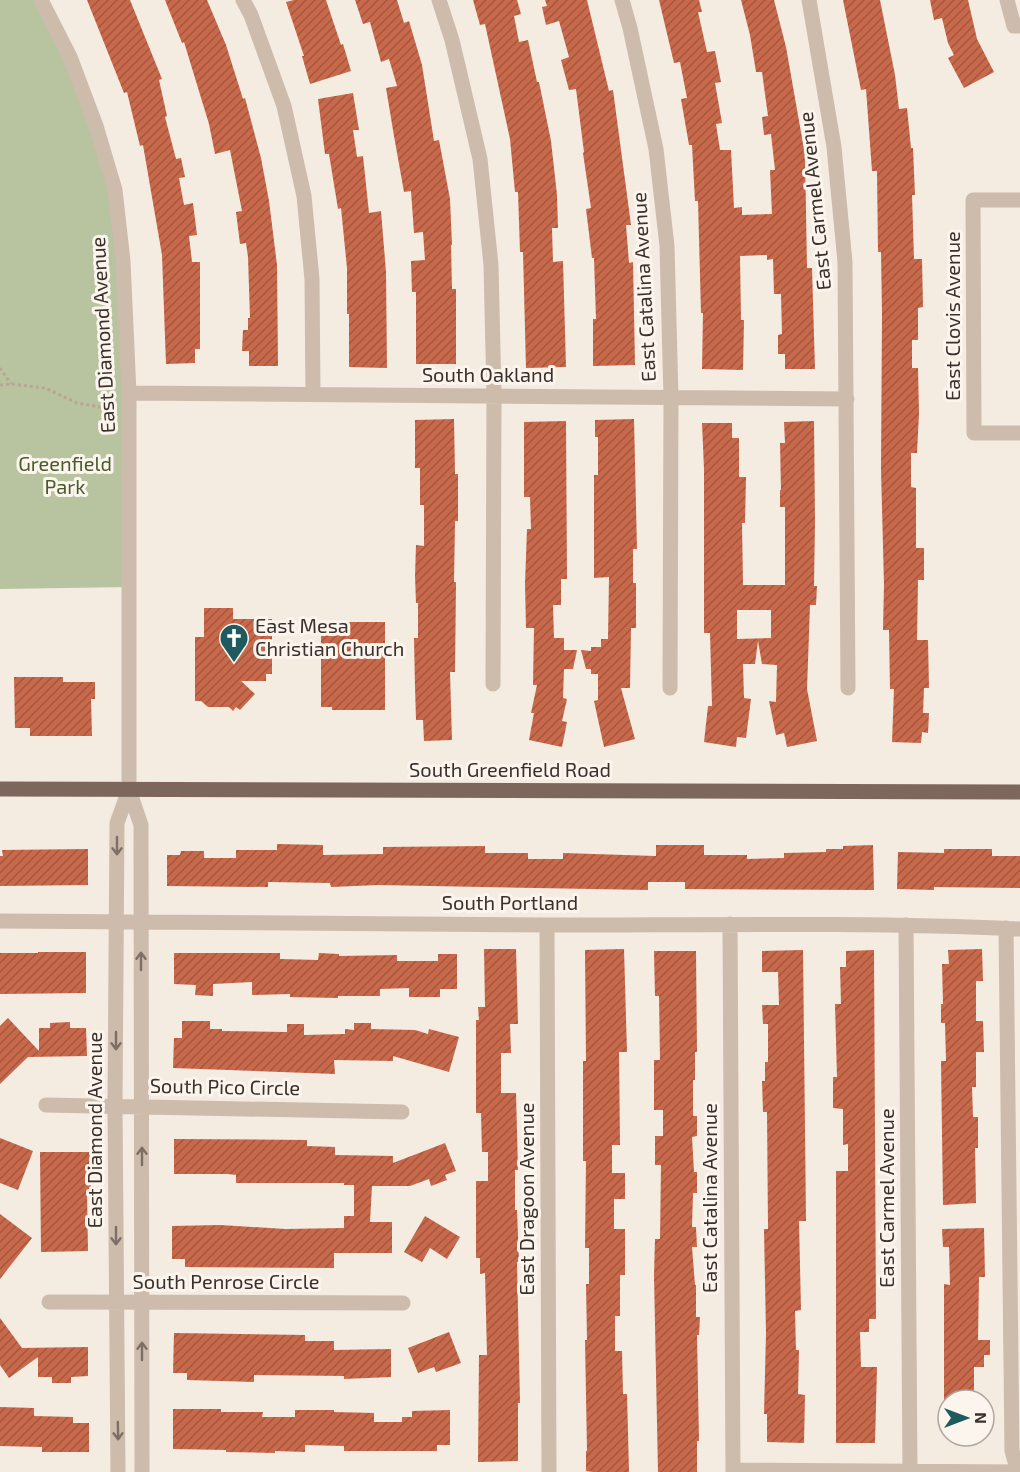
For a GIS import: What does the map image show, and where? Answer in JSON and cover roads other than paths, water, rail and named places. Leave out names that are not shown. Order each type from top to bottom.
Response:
[{"type":"main road","name":"South Greenfield Road","points":[[0,789],[1020,792]]},
{"type":"street","name":"East Diamond Avenue","points":[[41,0],[70,57],[96,126],[115,190],[123,261],[129,401],[129,790],[141,825],[142,1472]]},
{"type":"street","points":[[243,0],[251,15],[284,106],[304,196],[312,279],[313,394]]},
{"type":"street","points":[[439,0],[452,40],[480,159],[491,265],[494,396],[494,684]]},
{"type":"street","name":"East Catalina Avenue","points":[[622,0],[656,149],[667,246],[671,397],[670,688]]},
{"type":"street","name":"East Carmel Avenue","points":[[808,0],[834,147],[844,251],[848,688]]},
{"type":"street","points":[[1007,0],[1017,26]]},
{"type":"street","name":"East Clovis Avenue","points":[[1020,200],[973,200],[975,433],[1020,433]]},
{"type":"street","name":"South Oakland","points":[[129,401],[313,394],[847,399]]},
{"type":"street","name":"East Diamond Avenue","points":[[118,1472],[115,1106],[117,823],[129,790]]},
{"type":"street","name":"South Portland","points":[[0,921],[906,925],[1013,929]]},
{"type":"street","name":"East Catalina Avenue","points":[[730,924],[733,1471]]},
{"type":"street","name":"East Dragoon Avenue","points":[[547,925],[549,1472]]},
{"type":"street","name":"East Carmel Avenue","points":[[906,925],[910,1471]]},
{"type":"street","points":[[733,1471],[1018,1472],[1012,1451],[1016,1390],[1013,929]]},
{"type":"street","name":"South Pico Circle","points":[[46,1105],[402,1112]]},
{"type":"street","name":"South Penrose Circle","points":[[50,1302],[403,1304]]},
{"type":"place","name":"East Mesa Christian Church","points":[[234,664]]},
{"type":"park label","name":"Greenfield Park","points":[[65,476]]}]
